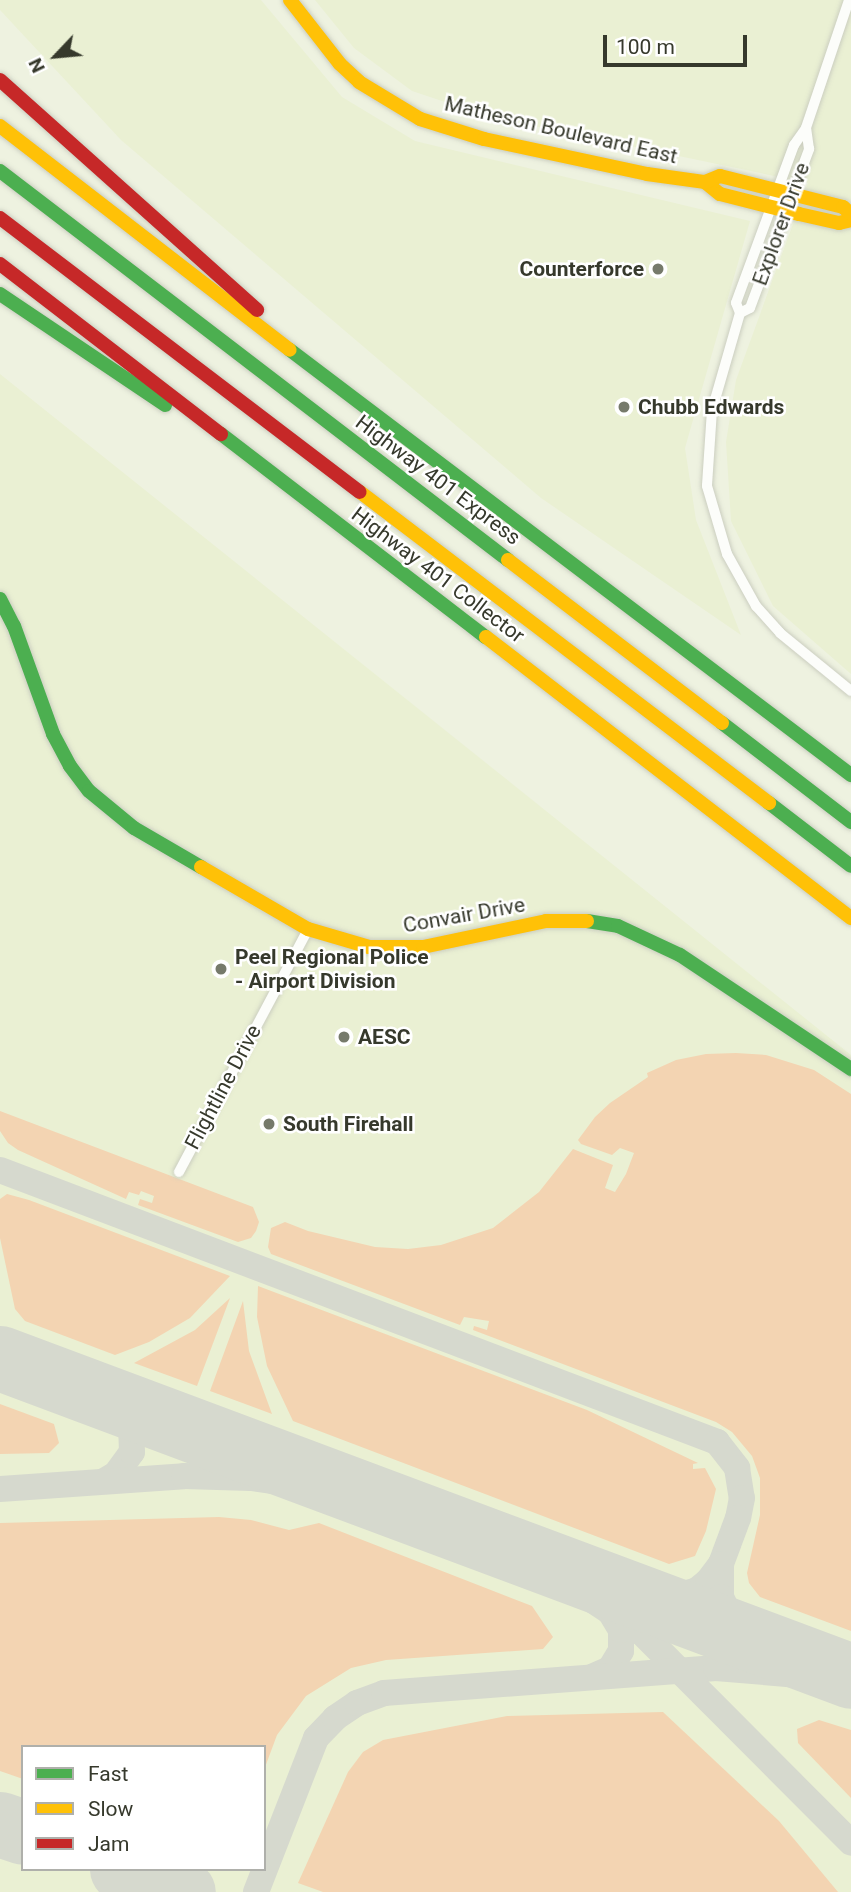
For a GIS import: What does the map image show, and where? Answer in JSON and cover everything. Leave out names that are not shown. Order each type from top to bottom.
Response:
[{"type":"main road","name":"Matheson Boulevard East","points":[[290,0],[340,64],[359,82],[417,118],[503,143],[647,174],[705,182],[720,176],[843,207],[851,214]]},
{"type":"main road","points":[[0,80],[237,290],[326,376]]},
{"type":"main road","points":[[0,126],[851,775]]},
{"type":"main road","name":"Highway 401 Express","points":[[0,171],[851,822]]},
{"type":"main road","name":"Matheson Boulevard East","points":[[705,182],[720,194],[839,223],[851,220]]},
{"type":"main road","points":[[0,218],[851,866]]},
{"type":"main road","name":"Highway 401 Collector","points":[[0,264],[851,918]]},
{"type":"main road","points":[[0,294],[277,478]]},
{"type":"main road","name":"Convair Drive","points":[[0,599],[57,742],[89,791],[134,828],[308,929],[369,947],[396,948],[423,947],[546,921],[579,920],[618,926],[680,955],[851,1069]]},
{"type":"street","name":"Explorer Drive","points":[[849,0],[806,128],[794,145],[736,303],[740,313],[712,410],[708,486],[716,522],[733,567],[756,606],[780,634],[851,691]]},
{"type":"street","name":"Explorer Drive","points":[[740,313],[750,308],[809,149],[806,128]]},
{"type":"street","name":"Flightline Drive","points":[[180,1172],[308,929]]},
{"type":"shaded area","points":[[0,0],[261,0],[342,97],[415,141],[750,221],[685,448],[696,520],[741,635],[541,498],[121,140],[0,10]]},
{"type":"shaded area","points":[[315,0],[851,0],[851,674],[773,606],[731,521],[726,442],[736,380],[808,183],[487,116],[412,91],[354,48]]},
{"type":"shaded area","points":[[0,374],[851,1055],[851,1892],[0,1892]]},
{"type":"shaded area","points":[[706,1054],[766,1055],[814,1070],[851,1094],[851,1631],[760,1597],[749,1583],[747,1573],[760,1515],[760,1478],[752,1456],[732,1432],[716,1422],[473,1330],[474,1326],[487,1330],[489,1321],[464,1317],[460,1325],[271,1254],[268,1247],[271,1228],[285,1222],[308,1231],[375,1247],[408,1249],[441,1245],[493,1228],[539,1192],[573,1149],[613,1165],[605,1188],[615,1192],[634,1153],[620,1148],[612,1155],[581,1144],[578,1140],[595,1117],[610,1103],[648,1077],[647,1073],[676,1060]]},
{"type":"shaded area","points":[[0,1111],[253,1207],[259,1222],[256,1231],[251,1238],[238,1242],[138,1205],[140,1199],[152,1203],[154,1196],[141,1191],[139,1195],[129,1192],[126,1199],[18,1150],[8,1143],[0,1131]]},
{"type":"shaded area","points":[[7,1194],[230,1276],[190,1318],[149,1342],[115,1355],[25,1321],[15,1309],[0,1238],[0,1199]]},
{"type":"shaded area","points":[[258,1286],[587,1410],[698,1463],[693,1464],[693,1469],[705,1468],[716,1489],[706,1531],[695,1556],[669,1564],[293,1421],[267,1366],[257,1317]]},
{"type":"shaded area","points":[[230,1298],[197,1386],[134,1363],[195,1330]]},
{"type":"shaded area","points":[[243,1301],[249,1351],[272,1414],[210,1391]]},
{"type":"shaded area","points":[[0,1404],[54,1424],[59,1443],[49,1453],[0,1454]]},
{"type":"shaded area","points":[[219,1517],[251,1520],[289,1530],[319,1523],[532,1606],[553,1637],[543,1649],[386,1660],[351,1668],[306,1696],[277,1735],[266,1765],[266,1745],[21,1745],[21,1778],[0,1771],[0,1523]]},
{"type":"shaded area","points":[[663,1712],[779,1821],[838,1892],[323,1892],[298,1883],[348,1772],[363,1752],[383,1740],[507,1716]]},
{"type":"shaded area","points":[[819,1720],[851,1730],[851,1798],[798,1743],[797,1729]]},
{"type":"taxiway","points":[[0,1170],[717,1442],[737,1468],[742,1498],[738,1518],[694,1636]]},
{"type":"taxiway","points":[[0,1345],[26,1365],[109,1396]]},
{"type":"taxiway","points":[[104,1481],[116,1474],[132,1452],[131,1428],[108,1398]]},
{"type":"taxiway","points":[[0,1489],[184,1476],[251,1478],[364,1494]]},
{"type":"taxiway","points":[[521,1553],[642,1633],[851,1843]]},
{"type":"taxiway","points":[[561,1565],[643,1596],[666,1599],[697,1590],[721,1564],[721,1597],[731,1618],[743,1631],[839,1670]]},
{"type":"taxiway","points":[[594,1676],[610,1669],[621,1651],[621,1630],[609,1610]]},
{"type":"taxiway","points":[[266,1866],[316,1738],[335,1718],[357,1703],[384,1693],[716,1668],[799,1675],[851,1687]]},
{"type":"taxiway","points":[[256,1892],[264,1871]]},
{"type":"runway","points":[[0,1358],[851,1676]]},
{"type":"runway","points":[[0,1824],[21,1831]]},
{"type":"runway","points":[[127,1871],[183,1892]]},
{"type":"traffic: fast","points":[[0,171],[508,560]]},
{"type":"traffic: fast","points":[[0,294],[165,405]]},
{"type":"traffic: fast","points":[[290,350],[851,775]]},
{"type":"traffic: fast","points":[[221,434],[486,637]]},
{"type":"traffic: fast","points":[[0,599],[14,626],[53,734],[70,766],[89,791],[134,828],[201,867]]},
{"type":"traffic: fast","points":[[722,723],[851,822]]},
{"type":"traffic: fast","points":[[769,803],[851,866]]},
{"type":"traffic: fast","points":[[587,921],[618,926],[680,955],[851,1069]]},
{"type":"traffic: slow","points":[[290,0],[340,64],[359,82],[420,119],[484,139],[647,174],[705,182],[720,194],[799,214],[839,223],[851,220]]},
{"type":"traffic: slow","points":[[0,126],[290,350]]},
{"type":"traffic: slow","points":[[705,182],[720,176],[843,207],[851,214]]},
{"type":"traffic: slow","points":[[360,492],[769,803]]},
{"type":"traffic: slow","points":[[508,560],[722,723]]},
{"type":"traffic: slow","points":[[486,637],[851,918]]},
{"type":"traffic: slow","points":[[201,867],[308,929],[369,947],[423,947],[546,921],[587,921]]},
{"type":"traffic: jam","points":[[0,80],[257,310]]},
{"type":"traffic: jam","points":[[0,218],[360,492]]},
{"type":"traffic: jam","points":[[0,264],[221,434]]},
{"type":"place","name":"Counterforce","points":[[658,269]]},
{"type":"place","name":"Chubb Edwards","points":[[624,407]]},
{"type":"place","name":"Peel Regional Police - Airport Division","points":[[221,969]]},
{"type":"place","name":"AESC","points":[[344,1037]]},
{"type":"place","name":"South Firehall","points":[[269,1124]]}]
